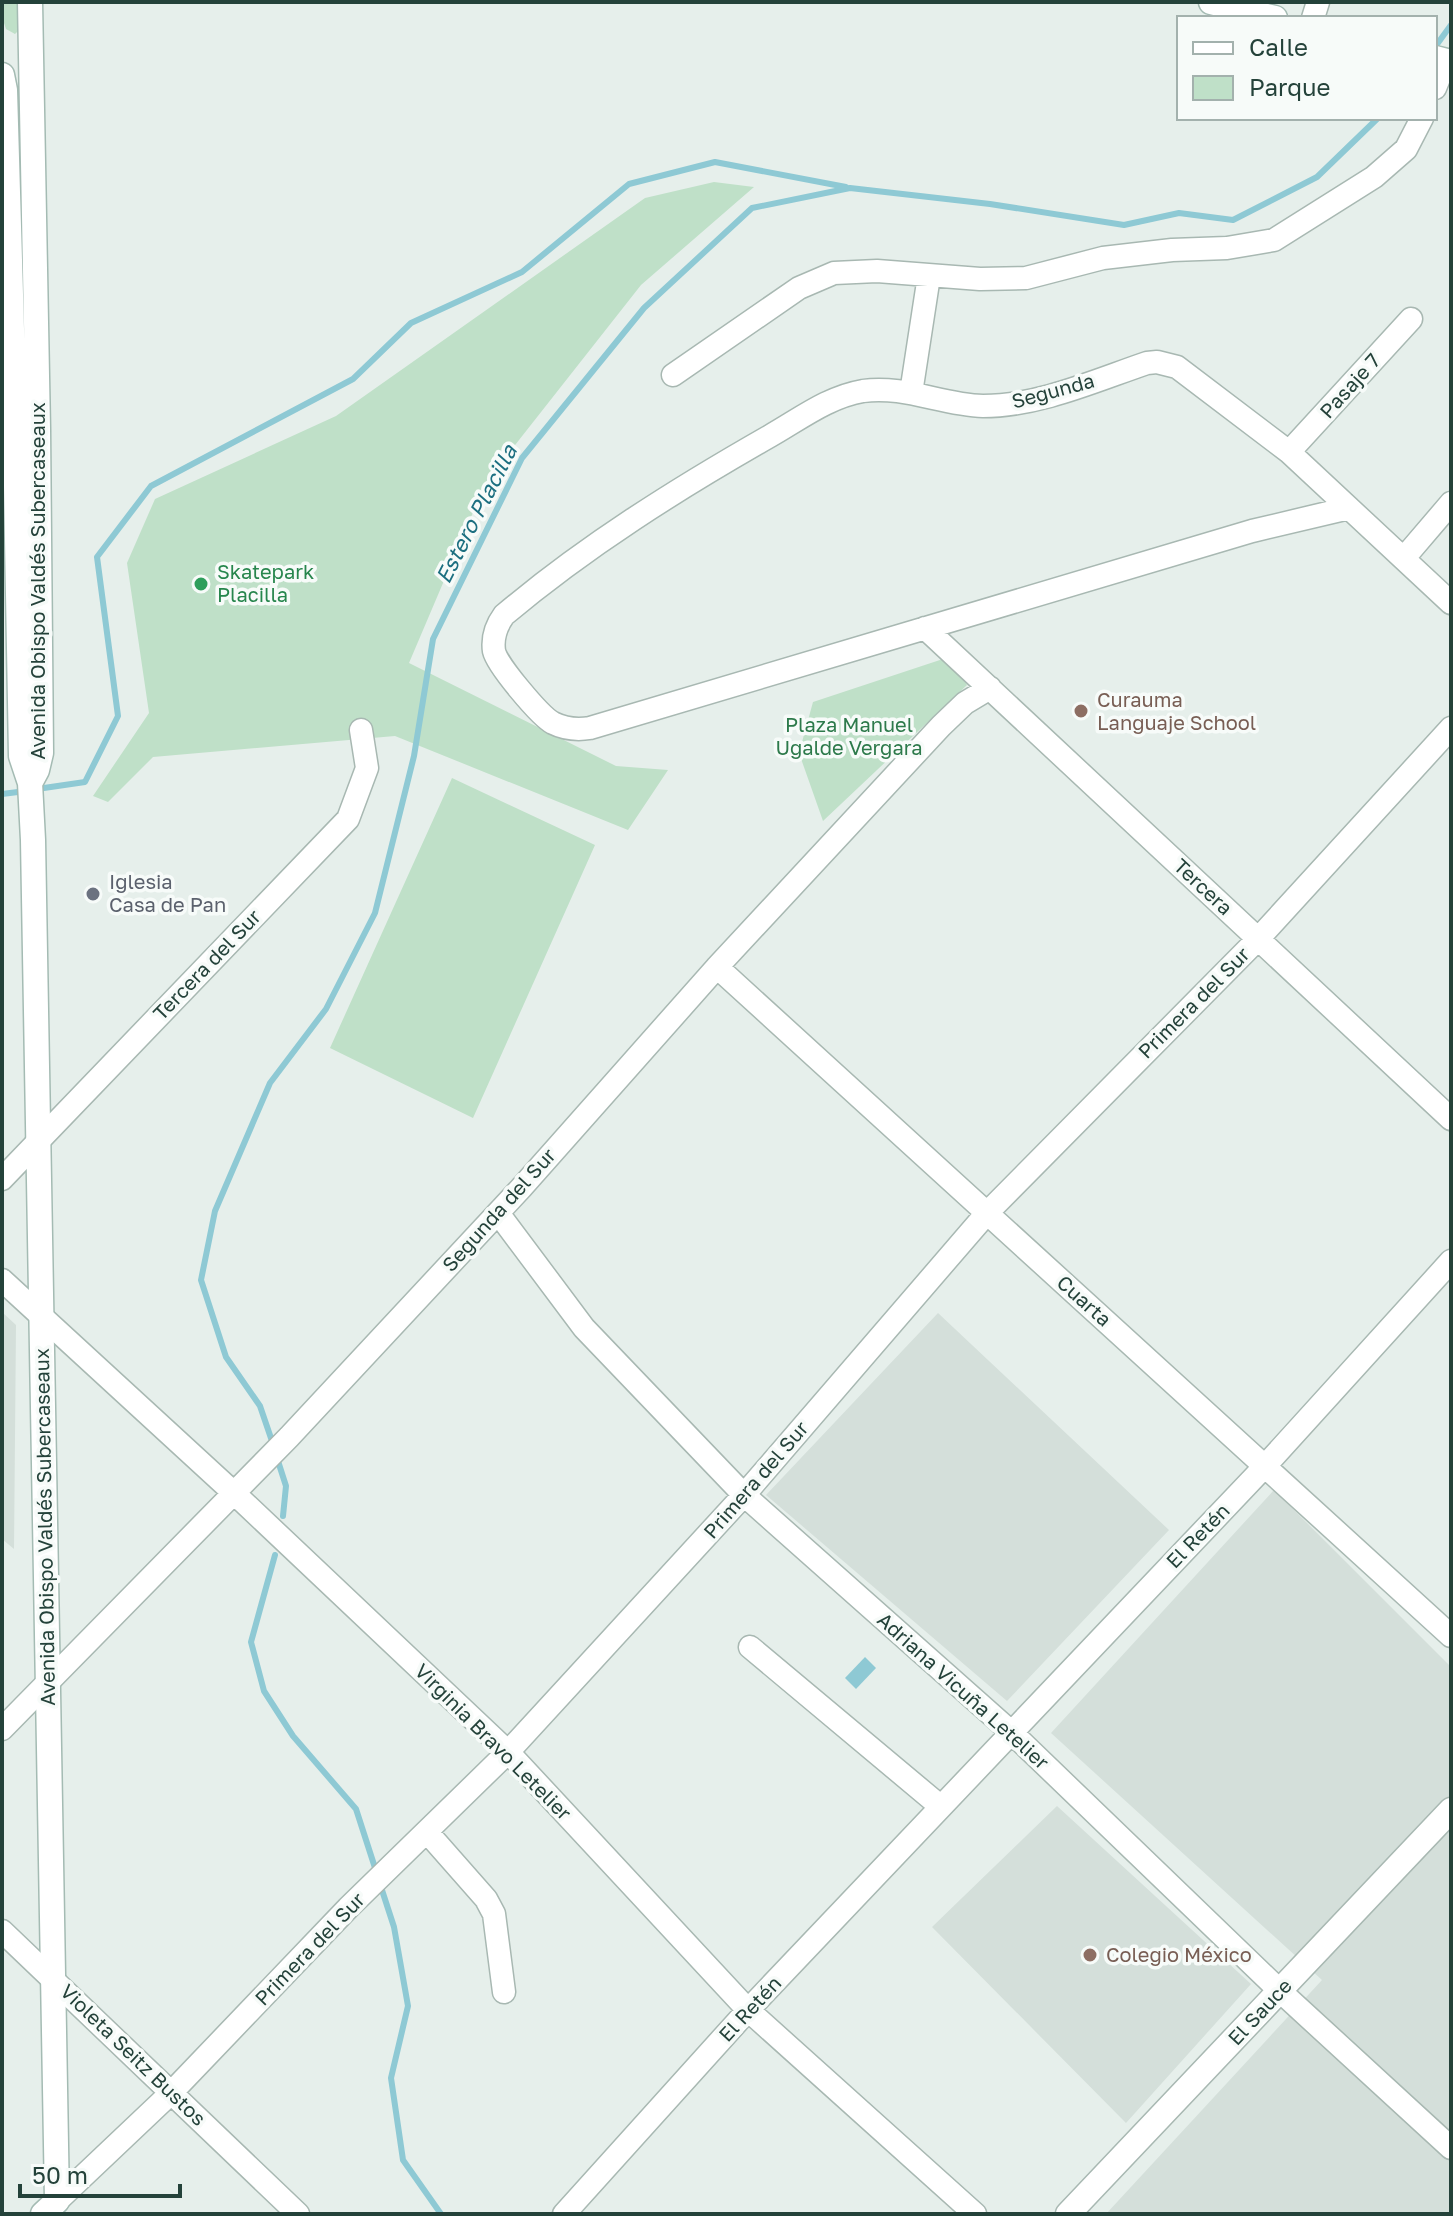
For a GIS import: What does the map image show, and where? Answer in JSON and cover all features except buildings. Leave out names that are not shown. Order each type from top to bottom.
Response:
[{"type":"main road","name":"Avenida Obispo Valdés Subercaseaux","points":[[30,2],[41,753],[30,783]]},
{"type":"main road","points":[[1211,2],[1267,16]]},
{"type":"main road","name":"Avenida Obispo Valdés Subercaseaux","points":[[2,75],[5,90],[7,387],[21,756],[30,783],[33,840],[53,1979],[53,2210]]},
{"type":"main road","name":"El Sauce","points":[[1068,2214],[1451,1810]]},
{"type":"street","points":[[1437,82],[1444,60]]},
{"type":"street","points":[[673,375],[799,288],[834,273],[877,271],[929,276],[1026,278],[1103,258],[1172,250],[1227,248],[1274,240],[1374,177],[1406,149],[1421,120]]},
{"type":"street","points":[[911,393],[929,276]]},
{"type":"street","name":"Pasaje 7","points":[[1289,452],[1411,319]]},
{"type":"street","name":"Segunda","points":[[1349,508],[1252,531],[590,728],[567,728],[548,719],[501,667],[493,649],[494,637],[504,615],[604,537],[830,401],[863,391],[895,390],[957,404],[1021,403],[1147,363],[1177,367],[1289,452],[1451,603]]},
{"type":"street","points":[[1404,558],[1451,503]]},
{"type":"street","name":"Tercera","points":[[925,628],[1451,1119]]},
{"type":"street","name":"Segunda del Sur","points":[[2,1729],[289,1437],[498,1213],[717,967],[941,726],[965,703],[990,688]]},
{"type":"street","name":"Primera del Sur","points":[[53,2210],[171,2093],[348,1908],[508,1752],[744,1495],[987,1213],[1258,939],[1451,728]]},
{"type":"street","name":"Tercera del Sur","points":[[2,1179],[348,819],[367,768],[361,730]]},
{"type":"street","name":"Cuarta","points":[[717,967],[1451,1636]]},
{"type":"street","name":"Adriana Vicuña Letelier","points":[[498,1213],[584,1328],[744,1495],[1011,1732],[1280,1991],[1451,2148]]},
{"type":"street","name":"El Retén","points":[[564,2214],[748,2010],[1265,1466],[1451,1261]]},
{"type":"street","name":"Virginia Bravo Letelier","points":[[2,1280],[241,1488],[508,1752],[748,2010],[975,2214]]},
{"type":"street","points":[[750,1647],[940,1806]]},
{"type":"street","points":[[427,1832],[486,1899],[494,1914],[504,1992]]},
{"type":"street","name":"Violeta Seitz Bustos","points":[[2,1931],[298,2214]]},
{"type":"shaded area","points":[[2,1312],[16,1325],[14,1549],[2,1539]]},
{"type":"shaded area","points":[[938,1313],[1169,1530],[1007,1701],[766,1495]]},
{"type":"shaded area","points":[[1274,1490],[1451,1667],[1451,2214],[1106,2214],[1322,1980],[1051,1733]]},
{"type":"shaded area","name":"Colegio México","points":[[1057,1806],[1251,1984],[1126,2123],[932,1927]]},
{"type":"green space","points":[[2,2],[21,2],[20,29],[15,34],[6,29]]},
{"type":"green space","points":[[714,182],[754,187],[641,285],[486,482],[409,663],[616,766],[668,770],[628,830],[395,736],[153,757],[108,802],[93,796],[149,713],[127,563],[155,499],[336,416],[645,198]]},
{"type":"green space","name":"Plaza Manuel Ugalde Vergara","points":[[949,657],[967,685],[823,821],[799,753],[813,702]]},
{"type":"green space","points":[[452,778],[595,845],[473,1118],[330,1048]]},
{"type":"water","points":[[865,1657],[876,1668],[856,1689],[845,1678]]},
{"type":"waterway","name":"Estero Placilla","points":[[1437,44],[1451,25]]},
{"type":"waterway","name":"Estero Placilla","points":[[274,1447],[260,1406],[226,1357],[201,1280],[215,1211],[270,1083],[326,1009],[375,913],[414,756],[433,639],[522,458],[644,308],[752,208],[850,188],[990,204],[1124,225],[1179,213],[1233,220],[1317,177],[1376,120]]},
{"type":"waterway","points":[[37,789],[85,782],[118,716],[97,557],[151,486],[353,379],[411,323],[522,272],[629,184],[715,162],[846,187]]},
{"type":"waterway","points":[[2,794],[26,791]]},
{"type":"waterway","name":"Estero Placilla","points":[[277,1458],[286,1486],[283,1516]]},
{"type":"waterway","name":"Estero Placilla","points":[[275,1555],[251,1642],[264,1691],[293,1736],[356,1809],[377,1874]]},
{"type":"waterway","name":"Estero Placilla","points":[[380,1884],[394,1927],[408,2006],[391,2078],[403,2160],[441,2214]]},
{"type":"place","name":"Skatepark Placilla","points":[[201,584]]},
{"type":"place","name":"Curauma Languaje School","points":[[1081,711]]},
{"type":"place","name":"Iglesia Casa de Pan","points":[[93,894]]},
{"type":"place","name":"Colegio México","points":[[1090,1955]]}]
